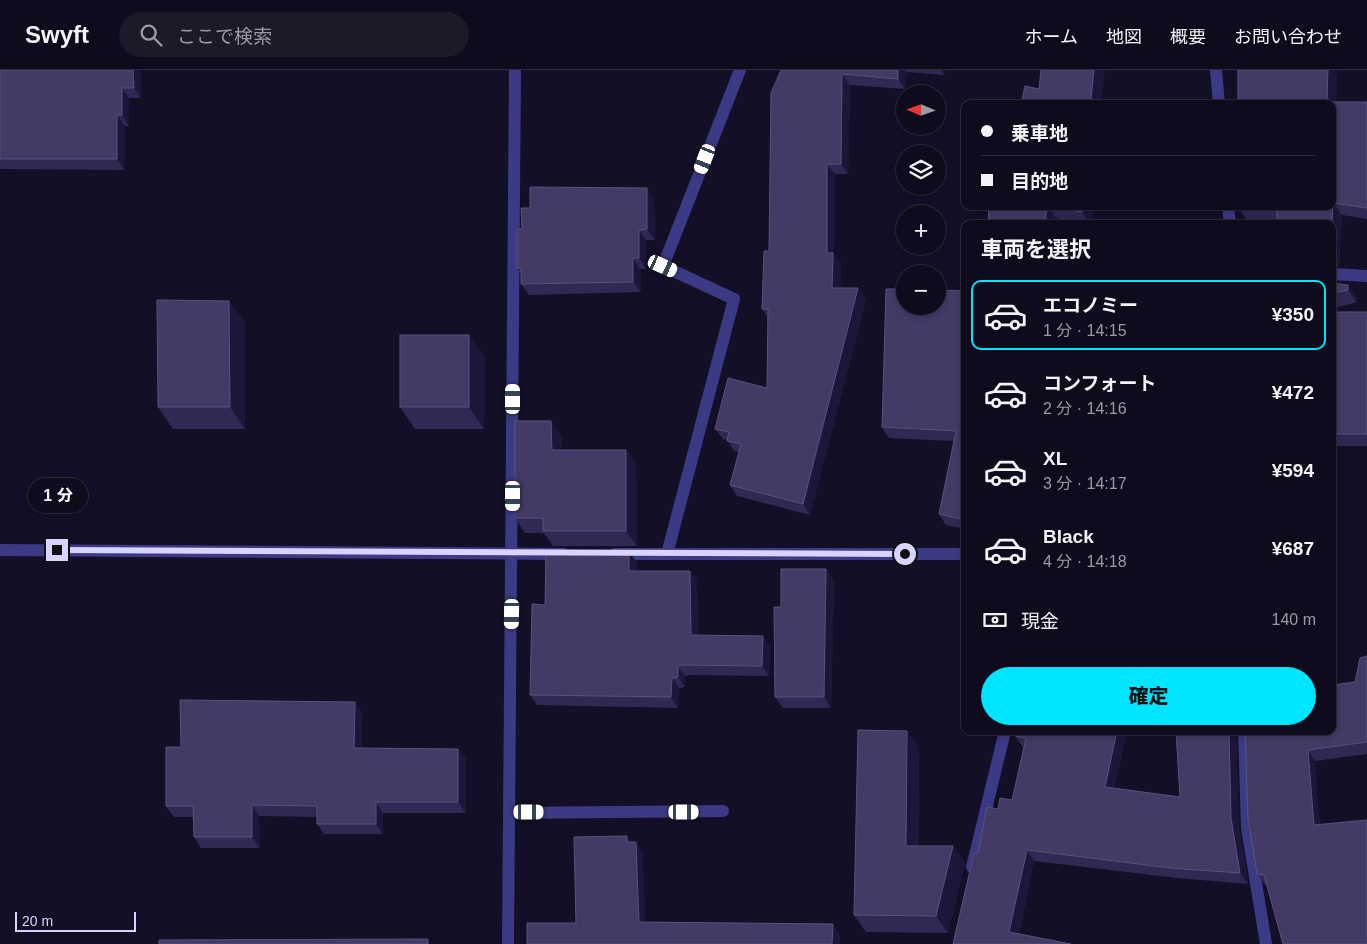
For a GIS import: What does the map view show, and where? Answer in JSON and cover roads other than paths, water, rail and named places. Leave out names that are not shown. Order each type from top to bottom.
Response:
[{"type":"street","points":[[508,944],[515,70]]},
{"type":"street","points":[[667,554],[734,299],[663,266],[740,70]]},
{"type":"street","points":[[1216,70],[1219,100]]},
{"type":"street","points":[[1336,274],[1367,276]]},
{"type":"street","points":[[0,550],[580,554]]},
{"type":"street","points":[[599,554],[961,554]]},
{"type":"street","points":[[970,876],[1004,735]]},
{"type":"street","points":[[1244,735],[1247,828],[1266,944]]},
{"type":"street","points":[[510,813],[723,811]]}]
